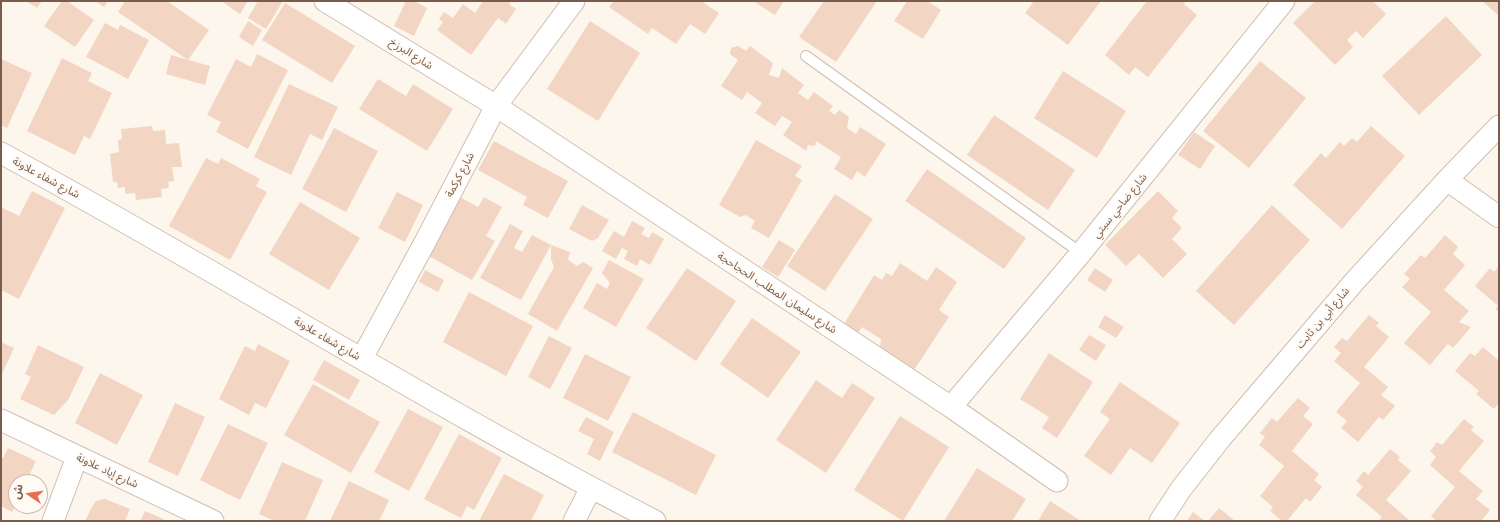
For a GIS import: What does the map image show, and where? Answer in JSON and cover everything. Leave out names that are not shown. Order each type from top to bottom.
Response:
[{"type":"street","name":"شارع البرزخ","points":[[325,1],[496,106]]},
{"type":"street","name":"شارع كركمة","points":[[362,358],[424,244],[496,106],[574,1]]},
{"type":"street","name":"شارع ضاحي سبتي","points":[[951,407],[1082,253],[1284,1]]},
{"type":"street","name":"شارع سليمان المطلب الحجاحجة","points":[[496,106],[951,407],[1056,481]]},
{"type":"street","name":"شارع أبي بن ثابت","points":[[1160,521],[1181,489],[1230,427],[1354,282],[1447,180],[1499,126]]},
{"type":"street","name":"شارع شفاء علاونة","points":[[1,153],[87,200],[591,488],[655,521]]},
{"type":"street","points":[[1447,180],[1499,217]]},
{"type":"street","name":"شارع إياد علاونة","points":[[1,420],[213,521]]},
{"type":"street","points":[[53,521],[77,457]]},
{"type":"street","points":[[574,521],[591,488]]},
{"type":"lane","points":[[806,56],[1082,253]]},
{"type":"building","points":[[26,1],[42,1],[37,8]]},
{"type":"building","points":[[62,1],[67,1],[94,20],[75,47],[44,26]]},
{"type":"building","points":[[95,1],[108,1],[104,7]]},
{"type":"building","points":[[125,1],[167,1],[209,30],[188,60],[118,12]]},
{"type":"building","points":[[221,1],[248,1],[240,14]]},
{"type":"building","points":[[258,1],[283,1],[266,29],[248,18]]},
{"type":"building","points":[[406,1],[414,1],[427,8],[414,36],[394,26]]},
{"type":"building","points":[[483,1],[511,1],[509,4],[516,9],[506,24],[498,18],[471,55],[437,30],[443,22],[439,19],[444,12],[453,18],[463,4],[475,13]]},
{"type":"building","points":[[614,1],[701,1],[719,13],[705,34],[690,24],[676,44],[652,28],[648,34],[609,7]]},
{"type":"building","points":[[753,1],[784,1],[775,15]]},
{"type":"building","points":[[824,1],[877,1],[836,62],[799,37]]},
{"type":"building","points":[[907,1],[927,1],[941,10],[923,39],[894,21]]},
{"type":"building","points":[[1034,1],[1101,1],[1068,45],[1025,13]]},
{"type":"building","points":[[1147,1],[1186,1],[1184,4],[1197,15],[1148,77],[1135,67],[1129,75],[1105,55]]},
{"type":"building","points":[[1315,1],[1373,1],[1386,14],[1363,38],[1356,31],[1347,40],[1353,47],[1335,65],[1293,23]]},
{"type":"building","points":[[1482,1],[1499,1],[1499,16]]},
{"type":"building","points":[[285,3],[355,46],[332,83],[262,40]]},
{"type":"building","points":[[1446,16],[1482,55],[1419,115],[1382,76]]},
{"type":"building","points":[[248,21],[262,30],[253,46],[239,37]]},
{"type":"building","points":[[590,21],[640,53],[598,121],[547,89]]},
{"type":"building","points":[[105,23],[118,30],[120,25],[149,40],[128,79],[86,57]]},
{"type":"building","points":[[738,46],[746,51],[750,46],[773,63],[769,75],[779,78],[782,68],[804,85],[798,93],[808,100],[814,92],[833,106],[829,111],[835,115],[839,110],[849,117],[847,128],[856,134],[860,127],[886,144],[865,177],[857,171],[852,180],[834,169],[841,157],[816,141],[815,146],[808,145],[806,151],[783,135],[792,122],[782,116],[775,126],[755,113],[762,103],[747,92],[742,100],[721,86],[738,60],[730,54],[731,48]]},
{"type":"building","points":[[257,54],[288,70],[248,149],[216,132],[221,122],[207,115],[236,59],[251,67]]},
{"type":"building","points":[[171,55],[210,66],[205,85],[166,74]]},
{"type":"building","points":[[62,58],[92,73],[88,81],[112,93],[90,139],[84,136],[75,155],[27,131]]},
{"type":"building","points":[[1,59],[32,73],[7,128],[1,125]]},
{"type":"building","points":[[1260,61],[1306,98],[1249,168],[1203,131]]},
{"type":"building","points":[[1063,71],[1126,111],[1097,158],[1034,118]]},
{"type":"building","points":[[378,79],[406,96],[413,84],[453,109],[427,151],[359,109]]},
{"type":"building","points":[[289,84],[338,107],[322,140],[310,134],[291,175],[254,157]]},
{"type":"building","points":[[994,115],[1075,170],[1048,210],[967,155]]},
{"type":"building","points":[[152,126],[153,131],[165,130],[166,144],[179,143],[182,167],[172,167],[174,181],[168,182],[169,188],[161,189],[162,197],[136,200],[135,193],[125,194],[125,187],[118,188],[117,182],[113,182],[110,154],[119,152],[118,140],[122,139],[121,129]]},
{"type":"building","points":[[1371,126],[1405,156],[1342,229],[1293,185],[1321,153],[1326,158],[1340,142],[1344,146],[1352,138],[1357,142]]},
{"type":"building","points":[[334,128],[378,151],[346,212],[302,189]]},
{"type":"building","points":[[1194,132],[1215,146],[1200,169],[1178,155]]},
{"type":"building","points":[[756,140],[802,166],[795,176],[802,180],[769,238],[751,228],[755,221],[746,215],[740,217],[719,205]]},
{"type":"building","points":[[494,141],[568,181],[548,218],[523,205],[527,197],[478,170]]},
{"type":"building","points":[[206,158],[218,164],[221,158],[260,179],[256,186],[267,192],[230,260],[169,226]]},
{"type":"building","points":[[927,169],[1026,238],[1004,269],[905,201]]},
{"type":"building","points":[[32,191],[65,208],[19,299],[1,290],[1,207],[19,216]]},
{"type":"building","points":[[1158,191],[1178,211],[1172,218],[1182,228],[1172,239],[1187,254],[1163,278],[1139,254],[1126,266],[1105,245]]},
{"type":"building","points":[[397,192],[423,205],[405,242],[378,228]]},
{"type":"building","points":[[835,194],[873,219],[825,291],[787,266]]},
{"type":"building","points":[[460,197],[478,207],[484,197],[502,207],[486,236],[495,241],[472,280],[427,255]]},
{"type":"building","points":[[300,202],[360,238],[329,290],[269,254]]},
{"type":"building","points":[[582,205],[609,220],[598,238],[592,241],[569,229]]},
{"type":"building","points":[[1272,205],[1310,240],[1234,325],[1196,291]]},
{"type":"building","points":[[632,221],[645,228],[641,234],[649,238],[652,232],[664,239],[650,265],[640,259],[637,266],[624,259],[628,251],[622,248],[616,259],[602,251],[614,231],[624,237]]},
{"type":"building","points":[[510,224],[523,231],[514,248],[522,252],[532,235],[551,245],[521,300],[480,278]]},
{"type":"building","points":[[1445,235],[1458,247],[1453,254],[1465,265],[1444,290],[1469,311],[1459,322],[1471,327],[1453,348],[1448,344],[1430,365],[1404,343],[1431,312],[1402,287],[1410,279],[1404,274],[1421,255],[1425,258]]},
{"type":"building","points":[[779,240],[795,250],[778,277],[762,267]]},
{"type":"building","points":[[551,245],[570,252],[568,260],[577,266],[583,262],[593,268],[557,331],[528,314],[554,267],[551,259]]},
{"type":"building","points":[[609,260],[644,279],[616,327],[583,308],[597,283],[607,289],[610,283],[602,273]]},
{"type":"building","points":[[900,263],[927,281],[936,267],[957,282],[939,310],[949,317],[914,370],[880,347],[881,339],[862,327],[858,333],[844,324],[874,275],[882,280],[886,273],[892,276]]},
{"type":"building","points":[[1499,266],[1499,312],[1495,309],[1498,306],[1475,286],[1490,268],[1494,272]]},
{"type":"building","points":[[687,268],[736,301],[696,361],[646,328]]},
{"type":"building","points":[[1095,268],[1113,280],[1105,292],[1087,280]]},
{"type":"building","points":[[425,270],[444,280],[438,292],[419,282]]},
{"type":"building","points":[[469,292],[533,326],[506,376],[443,342]]},
{"type":"building","points":[[1105,315],[1124,327],[1116,338],[1098,327]]},
{"type":"building","points":[[1369,315],[1379,323],[1376,326],[1389,337],[1364,367],[1388,387],[1381,395],[1395,406],[1383,420],[1379,417],[1358,442],[1341,428],[1347,421],[1336,412],[1360,383],[1334,361],[1341,353],[1334,347],[1342,338],[1347,341]]},
{"type":"building","points":[[752,318],[801,352],[768,398],[720,364]]},
{"type":"building","points":[[1089,335],[1106,345],[1096,361],[1079,350]]},
{"type":"building","points":[[549,336],[572,348],[550,389],[528,377]]},
{"type":"building","points":[[1,342],[14,348],[1,376]]},
{"type":"building","points":[[258,344],[290,361],[266,408],[255,403],[249,415],[219,399],[245,346],[255,351]]},
{"type":"building","points":[[38,345],[84,367],[68,400],[54,415],[20,399],[31,377],[25,374]]},
{"type":"building","points":[[1483,347],[1499,361],[1499,403],[1494,409],[1476,394],[1479,391],[1455,371],[1470,353],[1475,356]]},
{"type":"building","points":[[1049,353],[1093,382],[1057,438],[1042,428],[1049,417],[1020,399]]},
{"type":"building","points":[[585,354],[631,377],[608,421],[563,398]]},
{"type":"building","points":[[324,360],[360,380],[349,400],[313,380]]},
{"type":"building","points":[[100,373],[143,395],[117,445],[75,423]]},
{"type":"building","points":[[816,380],[842,398],[852,383],[875,398],[826,473],[776,440]]},
{"type":"building","points":[[1120,382],[1180,423],[1152,463],[1130,448],[1111,475],[1084,456],[1110,419],[1100,412]]},
{"type":"building","points":[[313,384],[380,422],[351,473],[284,435]]},
{"type":"building","points":[[1298,398],[1310,408],[1303,416],[1313,424],[1292,451],[1319,474],[1314,480],[1322,487],[1310,502],[1306,498],[1287,521],[1282,521],[1270,511],[1273,507],[1260,496],[1284,466],[1259,445],[1265,437],[1260,433],[1272,418],[1277,422]]},
{"type":"building","points":[[175,403],[205,417],[178,476],[148,462]]},
{"type":"building","points":[[408,409],[443,427],[409,491],[374,472]]},
{"type":"building","points":[[633,412],[716,455],[696,495],[612,452]]},
{"type":"building","points":[[900,416],[949,447],[903,521],[854,490]]},
{"type":"building","points":[[586,417],[614,432],[600,461],[587,454],[594,439],[578,431]]},
{"type":"building","points":[[1464,419],[1474,427],[1471,430],[1484,441],[1459,471],[1483,491],[1476,499],[1490,510],[1481,521],[1436,521],[1431,516],[1455,487],[1430,465],[1436,457],[1430,451],[1437,442],[1442,445]]},
{"type":"building","points":[[228,424],[268,443],[240,500],[200,480]]},
{"type":"building","points":[[459,434],[502,458],[474,510],[467,506],[461,518],[424,499]]},
{"type":"building","points":[[8,448],[36,461],[30,474],[8,474],[8,510],[1,506],[1,457],[3,458]]},
{"type":"building","points":[[1390,449],[1400,457],[1398,460],[1411,471],[1386,500],[1409,521],[1378,521],[1382,517],[1356,495],[1363,487],[1356,481],[1364,471],[1368,475]]},
{"type":"building","points":[[282,462],[323,480],[305,521],[275,521],[259,514]]},
{"type":"building","points":[[977,468],[1026,499],[1012,521],[944,521]]},
{"type":"building","points":[[504,474],[544,495],[531,521],[479,521]]},
{"type":"building","points":[[349,481],[389,500],[379,521],[330,521]]},
{"type":"building","points":[[105,499],[130,509],[125,521],[85,521],[96,501]]},
{"type":"building","points":[[1050,501],[1081,521],[1038,521]]},
{"type":"building","points":[[1219,508],[1235,521],[1208,521]]},
{"type":"building","points":[[145,511],[159,517],[167,521],[140,521]]},
{"type":"building","points":[[1193,512],[1205,521],[1187,521]]}]
